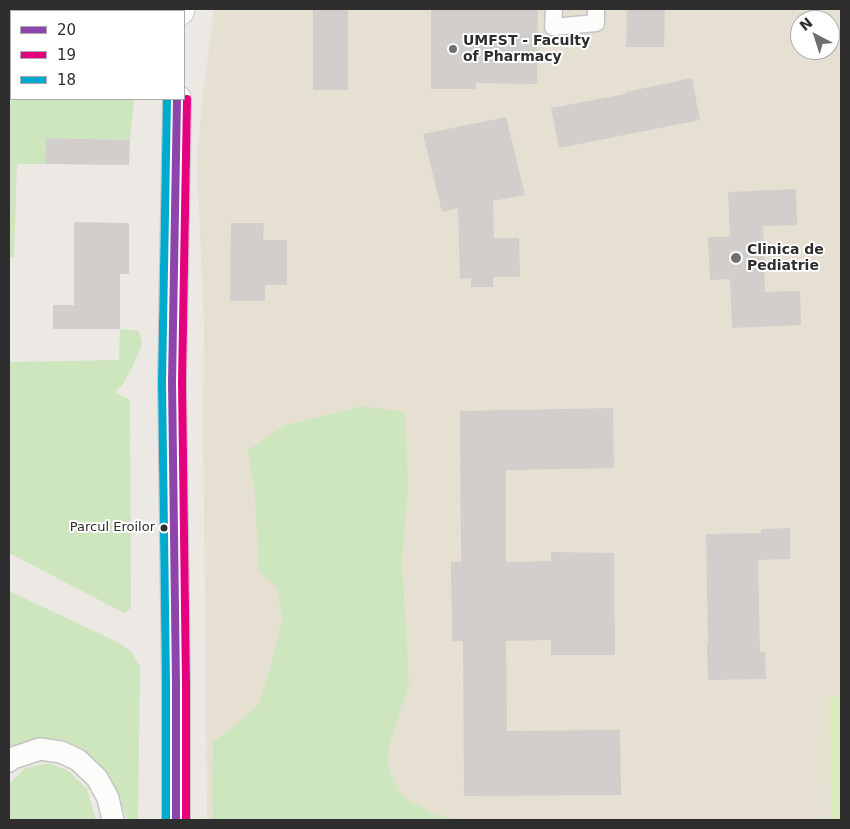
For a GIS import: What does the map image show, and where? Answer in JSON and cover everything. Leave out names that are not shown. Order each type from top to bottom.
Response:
[{"type":"main road","points":[[176,820],[172,382],[178,100]]},
{"type":"street","points":[[554,9],[553,27],[573,32],[596,23],[596,9]]},
{"type":"street","points":[[9,761],[40,748],[61,752],[78,760],[97,778],[108,798],[113,820]]},
{"type":"shaded area","points":[[214,9],[841,9],[841,820],[207,820],[203,420],[204,323],[197,163],[202,102]]},
{"type":"green space","points":[[9,9],[115,9],[10,10],[9,67]]},
{"type":"green space","points":[[13,100],[134,100],[130,140],[46,138],[45,164],[17,164],[14,257],[9,257],[9,102]]},
{"type":"green space","points":[[120,329],[139,331],[142,344],[123,384],[115,392],[130,400],[131,608],[124,613],[9,553],[9,364],[11,362],[119,360]]},
{"type":"green space","points":[[363,406],[405,412],[408,487],[402,561],[409,684],[390,742],[387,766],[403,797],[436,815],[457,820],[213,820],[213,742],[235,726],[259,704],[282,621],[278,588],[259,571],[255,495],[248,450],[285,425]]},
{"type":"green space","points":[[9,591],[117,642],[131,651],[140,667],[138,820],[128,820],[115,790],[102,768],[80,747],[62,740],[39,738],[9,748]]},
{"type":"green space","points":[[830,697],[841,697],[841,820],[831,820]]},
{"type":"green space","points":[[49,763],[69,771],[87,789],[96,820],[9,820],[10,783],[25,768]]},
{"type":"building","points":[[313,9],[348,9],[348,90],[313,90]]},
{"type":"building","points":[[431,9],[538,9],[537,84],[476,83],[476,89],[431,89]]},
{"type":"building","points":[[627,9],[665,9],[664,47],[626,47]]},
{"type":"building","points":[[692,78],[700,120],[559,148],[551,108],[626,94],[626,92]]},
{"type":"building","points":[[506,117],[525,195],[493,201],[494,238],[519,238],[520,277],[493,277],[493,287],[471,287],[471,278],[460,279],[458,208],[442,212],[423,134]]},
{"type":"building","points":[[46,138],[130,140],[129,165],[45,164]]},
{"type":"building","name":"Clinica de Pediatrie","points":[[796,189],[797,225],[763,226],[765,292],[800,291],[801,325],[732,328],[730,279],[710,280],[708,237],[730,237],[728,192]]},
{"type":"building","points":[[74,222],[129,223],[129,274],[120,274],[120,329],[53,329],[53,305],[74,305]]},
{"type":"building","points":[[231,223],[264,223],[263,240],[287,240],[287,285],[265,285],[265,301],[230,301]]},
{"type":"building","points":[[613,408],[614,468],[506,470],[506,562],[551,561],[551,552],[614,553],[615,655],[551,655],[551,640],[506,641],[507,731],[620,730],[621,795],[464,796],[463,641],[452,641],[451,562],[461,562],[460,411]]},
{"type":"building","points":[[790,528],[790,559],[758,560],[760,652],[765,652],[766,679],[708,680],[706,534],[761,533],[761,529]]},
{"type":"transit line","name":"19","points":[[186,820],[182,382],[187,99]]},
{"type":"transit line","name":"18","points":[[166,820],[162,382],[167,100]]},
{"type":"transit line","name":"20","points":[[176,820],[172,382],[177,100]]},
{"type":"place","name":"UMFST - Faculty of Pharmacy","points":[[453,49]]},
{"type":"place","name":"Clinica de Pediatrie","points":[[736,258]]},
{"type":"place","name":"Parcul Eroilor","points":[[164,528]]}]
